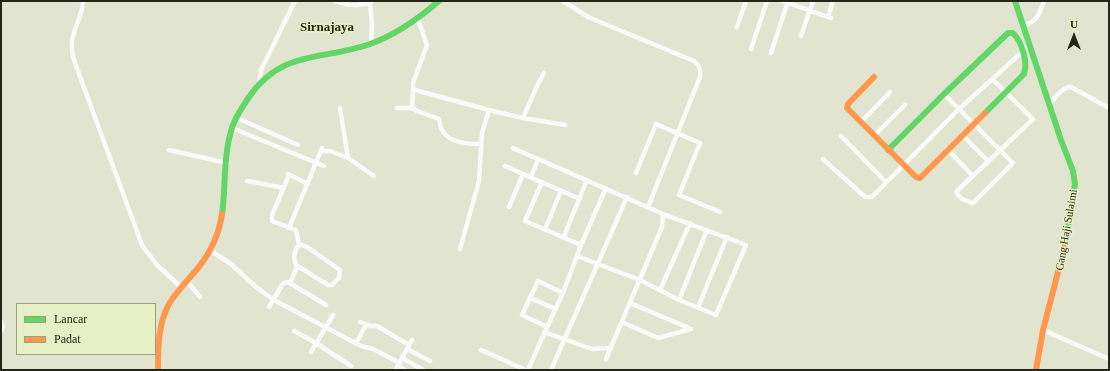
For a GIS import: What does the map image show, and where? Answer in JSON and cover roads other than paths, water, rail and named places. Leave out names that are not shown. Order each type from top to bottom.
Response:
[{"type":"street","points":[[82,1],[82,11],[74,31],[71,44],[75,63],[142,245],[158,265],[181,287]]},
{"type":"street","points":[[260,84],[261,70],[294,1]]},
{"type":"street","points":[[335,1],[356,6],[371,2],[371,44]]},
{"type":"street","points":[[158,370],[159,343],[163,322],[170,302],[211,251],[219,231],[223,211],[228,145],[232,128],[248,98],[272,72],[294,61],[371,44],[392,36],[418,19],[439,1]]},
{"type":"street","points":[[563,1],[588,17],[698,64],[700,68],[700,77],[648,207]]},
{"type":"street","points":[[737,26],[746,1]]},
{"type":"street","points":[[751,49],[767,1]]},
{"type":"street","points":[[801,36],[813,1]]},
{"type":"street","points":[[771,53],[787,2],[830,17],[833,1]]},
{"type":"street","name":"Gang Haji Sulaimi","points":[[1015,1],[1061,140],[1073,171],[1075,184],[1060,272],[1043,330],[1036,370]]},
{"type":"street","points":[[1023,26],[1034,22],[1044,1]]},
{"type":"street","points":[[412,108],[413,83],[427,45],[418,19]]},
{"type":"street","points":[[874,77],[847,106],[847,108],[888,150],[916,177],[920,178],[947,149],[1026,72],[1022,51],[1016,35],[1008,33],[888,150]]},
{"type":"street","points":[[823,159],[865,197],[875,195],[886,182],[959,109],[1030,44]]},
{"type":"street","points":[[523,118],[531,98],[544,73]]},
{"type":"street","points":[[944,94],[974,124],[999,150],[1013,164],[973,202],[962,199],[957,191],[999,150],[1032,119],[992,79]]},
{"type":"street","points":[[1050,103],[1064,89],[1072,87],[1109,108]]},
{"type":"street","points":[[413,88],[417,91],[489,110],[523,118],[565,125]]},
{"type":"street","points":[[861,122],[890,92]]},
{"type":"street","points":[[874,136],[905,105]]},
{"type":"street","points":[[340,108],[348,158]]},
{"type":"street","points":[[397,108],[412,108],[439,119],[443,132],[451,139],[466,144],[480,144]]},
{"type":"street","points":[[460,249],[479,181],[480,144],[489,110]]},
{"type":"street","points":[[237,118],[299,143],[295,153]]},
{"type":"street","points":[[636,173],[656,124],[700,143],[679,195],[720,212]]},
{"type":"street","points":[[232,128],[324,166]]},
{"type":"street","points":[[962,135],[988,161]]},
{"type":"street","points":[[841,136],[886,182]]},
{"type":"street","points":[[513,148],[663,214],[746,245],[716,315],[679,300],[640,280],[577,256]]},
{"type":"street","points":[[289,228],[321,149],[348,158],[374,176]]},
{"type":"street","points":[[947,149],[973,176]]},
{"type":"street","points":[[169,150],[227,163]]},
{"type":"street","points":[[531,177],[538,159]]},
{"type":"street","points":[[505,166],[580,199]]},
{"type":"street","points":[[299,245],[307,247],[340,270],[340,274],[332,285],[328,285],[297,267],[294,258],[299,245],[296,232],[272,220],[272,215],[284,188],[288,174],[308,184]]},
{"type":"street","points":[[509,207],[523,174]]},
{"type":"street","points":[[564,236],[587,180]]},
{"type":"street","points":[[247,181],[284,188]]},
{"type":"street","points":[[542,182],[525,221],[582,244]]},
{"type":"street","points":[[480,350],[527,370],[563,293],[606,188]]},
{"type":"street","points":[[545,229],[561,191]]},
{"type":"street","points":[[551,370],[627,197]]},
{"type":"street","points":[[606,359],[662,227],[663,214]]},
{"type":"street","points":[[660,290],[690,223]]},
{"type":"street","points":[[679,300],[707,230]]},
{"type":"street","points":[[698,307],[726,237]]},
{"type":"street","points":[[211,251],[231,264],[256,287],[274,300],[360,346],[373,349],[399,364],[405,370]]},
{"type":"street","points":[[290,283],[297,267]]},
{"type":"street","points":[[187,281],[200,297]]},
{"type":"street","points":[[563,293],[538,281],[522,315],[565,339],[592,349],[610,348]]},
{"type":"street","points":[[269,307],[284,283],[290,283],[326,305]]},
{"type":"street","points":[[530,298],[556,309]]},
{"type":"street","points":[[622,322],[658,338],[691,329],[630,303]]},
{"type":"street","points":[[311,352],[333,315]]},
{"type":"street","points":[[1,322],[3,327],[1,332]]},
{"type":"street","points":[[360,322],[370,326],[377,326],[410,345],[430,361]]},
{"type":"street","points":[[356,343],[366,325]]},
{"type":"street","points":[[1043,330],[1109,359]]},
{"type":"street","points":[[294,332],[316,343],[349,368]]},
{"type":"street","points":[[399,364],[410,345]]},
{"type":"street","points":[[399,364],[423,370]]},
{"type":"district","name":"Sirnajaya","points":[[327,28]]}]
